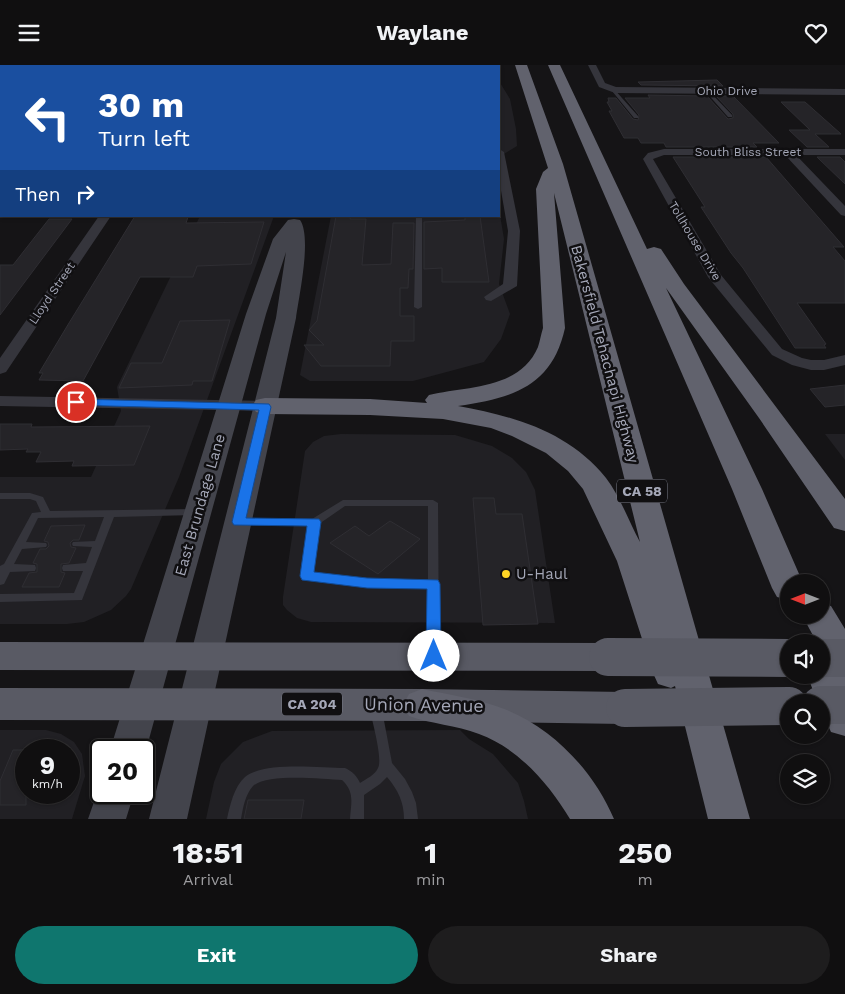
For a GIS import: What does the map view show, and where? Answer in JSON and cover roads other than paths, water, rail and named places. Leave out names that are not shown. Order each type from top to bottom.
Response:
[{"type":"highway","name":"Bakersfield Tehachapi Highway","points":[[521,65],[554,163],[730,819]]},
{"type":"highway","points":[[554,65],[783,574]]},
{"type":"highway","points":[[265,407],[370,407],[463,398],[489,392],[520,379],[534,370],[546,357],[553,339],[554,328],[545,189],[554,163]]},
{"type":"highway","points":[[601,171],[676,287],[770,414],[845,521]]},
{"type":"highway","points":[[370,407],[443,411],[497,421],[522,430],[556,447],[589,476],[596,485],[633,561],[721,819]]},
{"type":"highway","points":[[746,489],[795,574]]},
{"type":"highway","points":[[824,624],[845,659]]},
{"type":"highway","points":[[0,656],[780,658]]},
{"type":"highway","points":[[830,658],[845,659]]},
{"type":"highway","points":[[829,684],[845,720]]},
{"type":"highway","name":"Union Avenue","points":[[0,704],[422,705],[625,708],[780,705]]},
{"type":"highway","points":[[422,705],[492,722],[522,738],[558,769],[578,791],[593,819]]},
{"type":"highway","points":[[830,705],[845,705]]},
{"type":"main road","name":"East Brundage Lane","points":[[131,739],[228,406],[265,286],[282,239],[295,220]]},
{"type":"main road","name":"East Brundage Lane","points":[[168,819],[289,300],[297,241],[295,220]]},
{"type":"main road","points":[[107,819],[112,804]]},
{"type":"street","points":[[592,65],[602,85],[612,90]]},
{"type":"street","name":"Ohio Drive","points":[[612,90],[845,92]]},
{"type":"street","name":"South Bliss Street","points":[[652,155],[664,152],[845,152]]},
{"type":"street","points":[[788,152],[845,213]]},
{"type":"street","name":"Tollhouse Drive","points":[[652,155],[648,159],[715,277],[777,352],[797,362],[824,365],[845,360]]},
{"type":"street","points":[[491,297],[510,286],[514,231],[502,186],[500,163]]},
{"type":"street","name":"Lloyd Street","points":[[0,369],[104,217]]},
{"type":"street","points":[[0,401],[265,407]]},
{"type":"lane","points":[[612,90],[636,117]]},
{"type":"lane","points":[[707,91],[730,116]]},
{"type":"lane","points":[[418,307],[420,217]]},
{"type":"lane","points":[[0,496],[30,496],[40,499],[47,515]]},
{"type":"lane","points":[[238,522],[314,522],[343,503],[433,503],[434,656]]},
{"type":"lane","points":[[0,581],[3,568],[35,515],[198,512]]},
{"type":"lane","points":[[0,598],[78,597],[110,514]]},
{"type":"lane","points":[[314,522],[307,576],[367,583],[434,584]]},
{"type":"lane","points":[[77,545],[98,544]]},
{"type":"lane","points":[[18,546],[42,545]]},
{"type":"lane","points":[[67,568],[89,567]]},
{"type":"lane","points":[[3,568],[31,568]]},
{"type":"lane","points":[[375,705],[386,765],[404,787],[411,807],[411,819]]},
{"type":"lane","points":[[359,791],[374,782],[381,775],[386,765]]},
{"type":"lane","points":[[234,819],[242,791],[253,778],[269,774],[345,773],[354,782],[359,791],[358,819]]},
{"type":"place","name":"U-Haul","points":[[506,574]]}]
